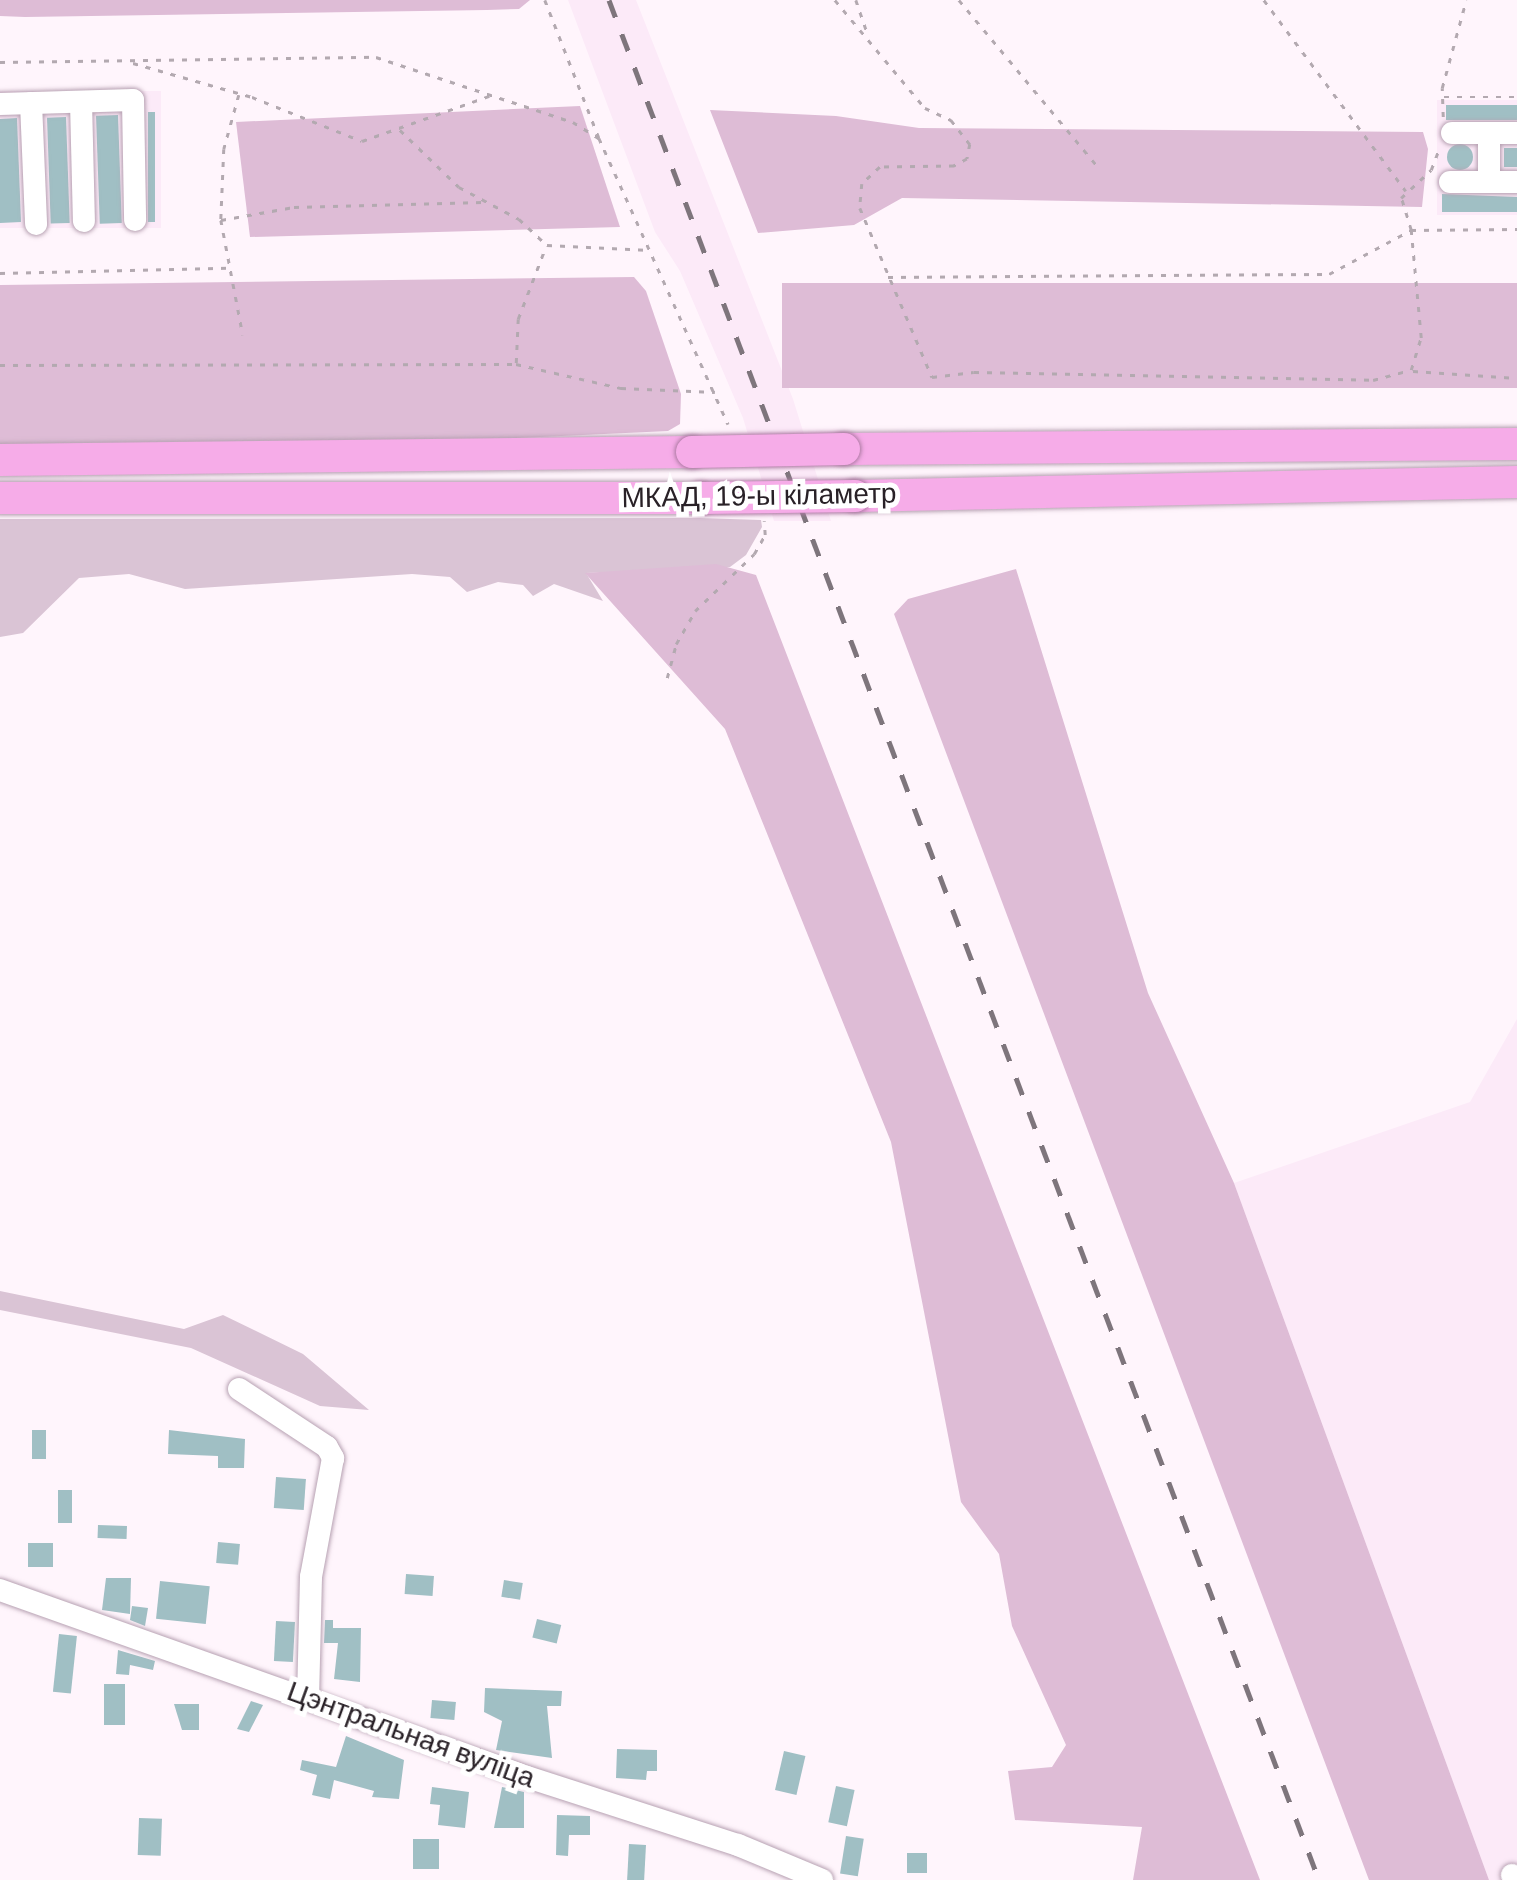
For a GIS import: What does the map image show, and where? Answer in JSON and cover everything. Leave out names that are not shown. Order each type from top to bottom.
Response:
[{"type":"highway","name":"МКАД, 19-ы кіламетр","points":[[0,460],[1517,444]]},
{"type":"highway","name":"МКАД, 19-ы кіламетр","points":[[0,498],[701,498],[1517,482]]},
{"type":"street","points":[[0,104],[133,100],[135,220]]},
{"type":"street","points":[[80,102],[84,222]]},
{"type":"street","points":[[32,103],[36,224]]},
{"type":"street","points":[[1446,129],[1517,133]]},
{"type":"street","points":[[1488,182],[1489,133]]},
{"type":"street","points":[[1450,182],[1517,182]]},
{"type":"street","points":[[239,1390],[327,1446],[332,1458],[311,1577],[308,1699]]},
{"type":"street","name":"Цэнтральная вуліца","points":[[0,1590],[738,1844],[822,1880]]},
{"type":"path","points":[[546,0],[598,138],[728,425]]},
{"type":"path","points":[[835,0],[869,35],[924,108],[951,120],[970,144],[967,159],[954,166],[880,167],[862,184],[860,208],[932,377],[974,372],[1373,380],[1411,370],[1517,378]]},
{"type":"path","points":[[856,0],[869,35]]},
{"type":"path","points":[[960,0],[1098,167]]},
{"type":"path","points":[[1264,0],[1406,191],[1404,216],[1411,230],[1421,338],[1411,370]]},
{"type":"path","points":[[1406,191],[1431,170],[1446,129],[1443,97],[1466,0]]},
{"type":"path","points":[[0,62],[376,57],[573,122],[598,138]]},
{"type":"path","points":[[127,61],[240,93],[362,141],[492,95]]},
{"type":"path","points":[[240,93],[224,149],[221,220],[243,334]]},
{"type":"path","points":[[1443,97],[1517,97]]},
{"type":"path","points":[[399,129],[459,187],[488,202],[547,244],[650,250]]},
{"type":"path","points":[[221,220],[294,207],[488,202]]},
{"type":"path","points":[[887,277],[1328,274],[1411,230],[1517,229]]},
{"type":"path","points":[[516,364],[518,320],[547,244]]},
{"type":"path","points":[[0,273],[230,268]]},
{"type":"path","points":[[0,365],[516,364],[621,388],[715,392]]},
{"type":"path","points":[[667,678],[695,611],[766,534],[759,508]]},
{"type":"shaded area","points":[[0,0],[530,0],[519,9],[25,17],[0,16]]},
{"type":"shaded area","points":[[568,0],[636,0],[793,399],[831,521],[774,521],[743,418],[680,271],[655,232]]},
{"type":"shaded area","points":[[0,91],[161,91],[161,228],[0,228]]},
{"type":"shaded area","points":[[1437,100],[1517,100],[1517,215],[1437,215]]},
{"type":"shaded area","points":[[580,106],[620,227],[250,237],[236,122]]},
{"type":"shaded area","points":[[710,110],[836,116],[919,128],[1423,132],[1428,149],[1422,207],[902,198],[854,225],[758,233]]},
{"type":"shaded area","points":[[634,277],[646,291],[681,394],[680,424],[668,431],[412,443],[0,447],[0,285]]},
{"type":"shaded area","points":[[782,283],[1517,283],[1517,388],[782,388]]},
{"type":"shaded area","points":[[0,519],[761,520],[762,527],[746,555],[730,567],[586,573],[603,601],[554,584],[533,596],[523,585],[498,582],[467,592],[450,577],[412,574],[185,589],[129,574],[79,578],[23,633],[0,637]]},
{"type":"shaded area","points":[[716,564],[756,575],[1260,1880],[1133,1880],[1142,1827],[1015,1820],[1008,1771],[1052,1767],[1066,1745],[1012,1626],[999,1554],[961,1502],[891,1142],[725,729],[585,573]]},
{"type":"shaded area","points":[[1016,569],[1148,993],[1234,1183],[1489,1880],[1369,1880],[894,614],[908,599]]},
{"type":"shaded area","points":[[1517,1019],[1517,1880],[1489,1880],[1234,1183],[1470,1102]]},
{"type":"shaded area","points":[[0,1291],[184,1329],[223,1315],[303,1354],[369,1410],[320,1406],[191,1348],[0,1310]]},
{"type":"building","points":[[1446,105],[1517,105],[1517,120],[1446,120]]},
{"type":"building","points":[[148,112],[155,112],[155,222],[148,222]]},
{"type":"building","points":[[118,115],[122,223],[100,224],[96,116]]},
{"type":"building","points":[[66,117],[70,223],[51,224],[47,118]]},
{"type":"building","points":[[17,118],[21,222],[0,223],[0,119]]},
{"type":"building","points":[[1460,144],[1469,148],[1473,157],[1469,166],[1460,170],[1451,166],[1447,157],[1451,148]]},
{"type":"building","points":[[1504,148],[1517,148],[1517,167],[1504,167]]},
{"type":"building","points":[[1442,194],[1517,197],[1517,212],[1442,212]]},
{"type":"building","points":[[32,1430],[46,1430],[46,1459],[32,1459]]},
{"type":"building","points":[[169,1430],[245,1439],[244,1468],[218,1468],[218,1456],[168,1454]]},
{"type":"building","points":[[276,1477],[306,1479],[304,1510],[274,1508]]},
{"type":"building","points":[[58,1490],[72,1490],[72,1523],[58,1523]]},
{"type":"building","points":[[98,1525],[127,1526],[127,1539],[98,1538]]},
{"type":"building","points":[[218,1542],[240,1544],[238,1565],[216,1563]]},
{"type":"building","points":[[28,1543],[53,1543],[53,1567],[28,1567]]},
{"type":"building","points":[[406,1574],[434,1576],[433,1596],[405,1594]]},
{"type":"building","points":[[106,1578],[131,1578],[130,1614],[102,1610]]},
{"type":"building","points":[[504,1580],[523,1583],[520,1600],[501,1597]]},
{"type":"building","points":[[160,1581],[210,1586],[206,1624],[156,1619]]},
{"type":"building","points":[[132,1606],[148,1608],[145,1626],[130,1620]]},
{"type":"building","points":[[537,1619],[561,1625],[557,1643],[532,1637]]},
{"type":"building","points":[[325,1620],[333,1620],[333,1628],[361,1628],[360,1682],[334,1679],[338,1643],[324,1643]]},
{"type":"building","points":[[276,1621],[295,1622],[293,1662],[274,1661]]},
{"type":"building","points":[[59,1634],[77,1636],[71,1694],[53,1692]]},
{"type":"building","points":[[118,1650],[155,1661],[153,1670],[130,1665],[129,1675],[116,1674]]},
{"type":"building","points":[[104,1684],[125,1684],[125,1725],[104,1725]]},
{"type":"building","points":[[485,1688],[562,1691],[561,1706],[547,1706],[552,1758],[496,1750],[502,1721],[484,1712]]},
{"type":"building","points":[[432,1700],[456,1702],[454,1720],[430,1718]]},
{"type":"building","points":[[251,1701],[263,1705],[249,1732],[237,1729]]},
{"type":"building","points":[[174,1704],[199,1704],[199,1730],[182,1730]]},
{"type":"building","points":[[346,1736],[404,1760],[399,1799],[372,1797],[374,1791],[334,1780],[330,1799],[312,1795],[317,1775],[300,1770],[302,1760],[336,1767]]},
{"type":"building","points":[[617,1749],[657,1750],[657,1771],[647,1771],[646,1780],[616,1778]]},
{"type":"building","points":[[784,1751],[805,1756],[796,1795],[775,1790]]},
{"type":"building","points":[[836,1786],[855,1790],[847,1826],[828,1822]]},
{"type":"building","points":[[432,1787],[469,1792],[465,1828],[438,1825],[440,1805],[430,1804]]},
{"type":"building","points":[[502,1787],[524,1792],[524,1828],[494,1828]]},
{"type":"building","points":[[557,1815],[590,1816],[590,1835],[569,1835],[568,1856],[556,1855]]},
{"type":"building","points":[[139,1818],[162,1819],[161,1856],[138,1855]]},
{"type":"building","points":[[846,1836],[864,1839],[858,1876],[840,1874]]},
{"type":"building","points":[[413,1839],[439,1839],[439,1869],[413,1869]]},
{"type":"building","points":[[629,1844],[646,1845],[644,1880],[627,1880]]},
{"type":"building","points":[[907,1853],[927,1853],[927,1873],[907,1873]]},
{"type":"railway","points":[[609,0],[1319,1880]]}]
